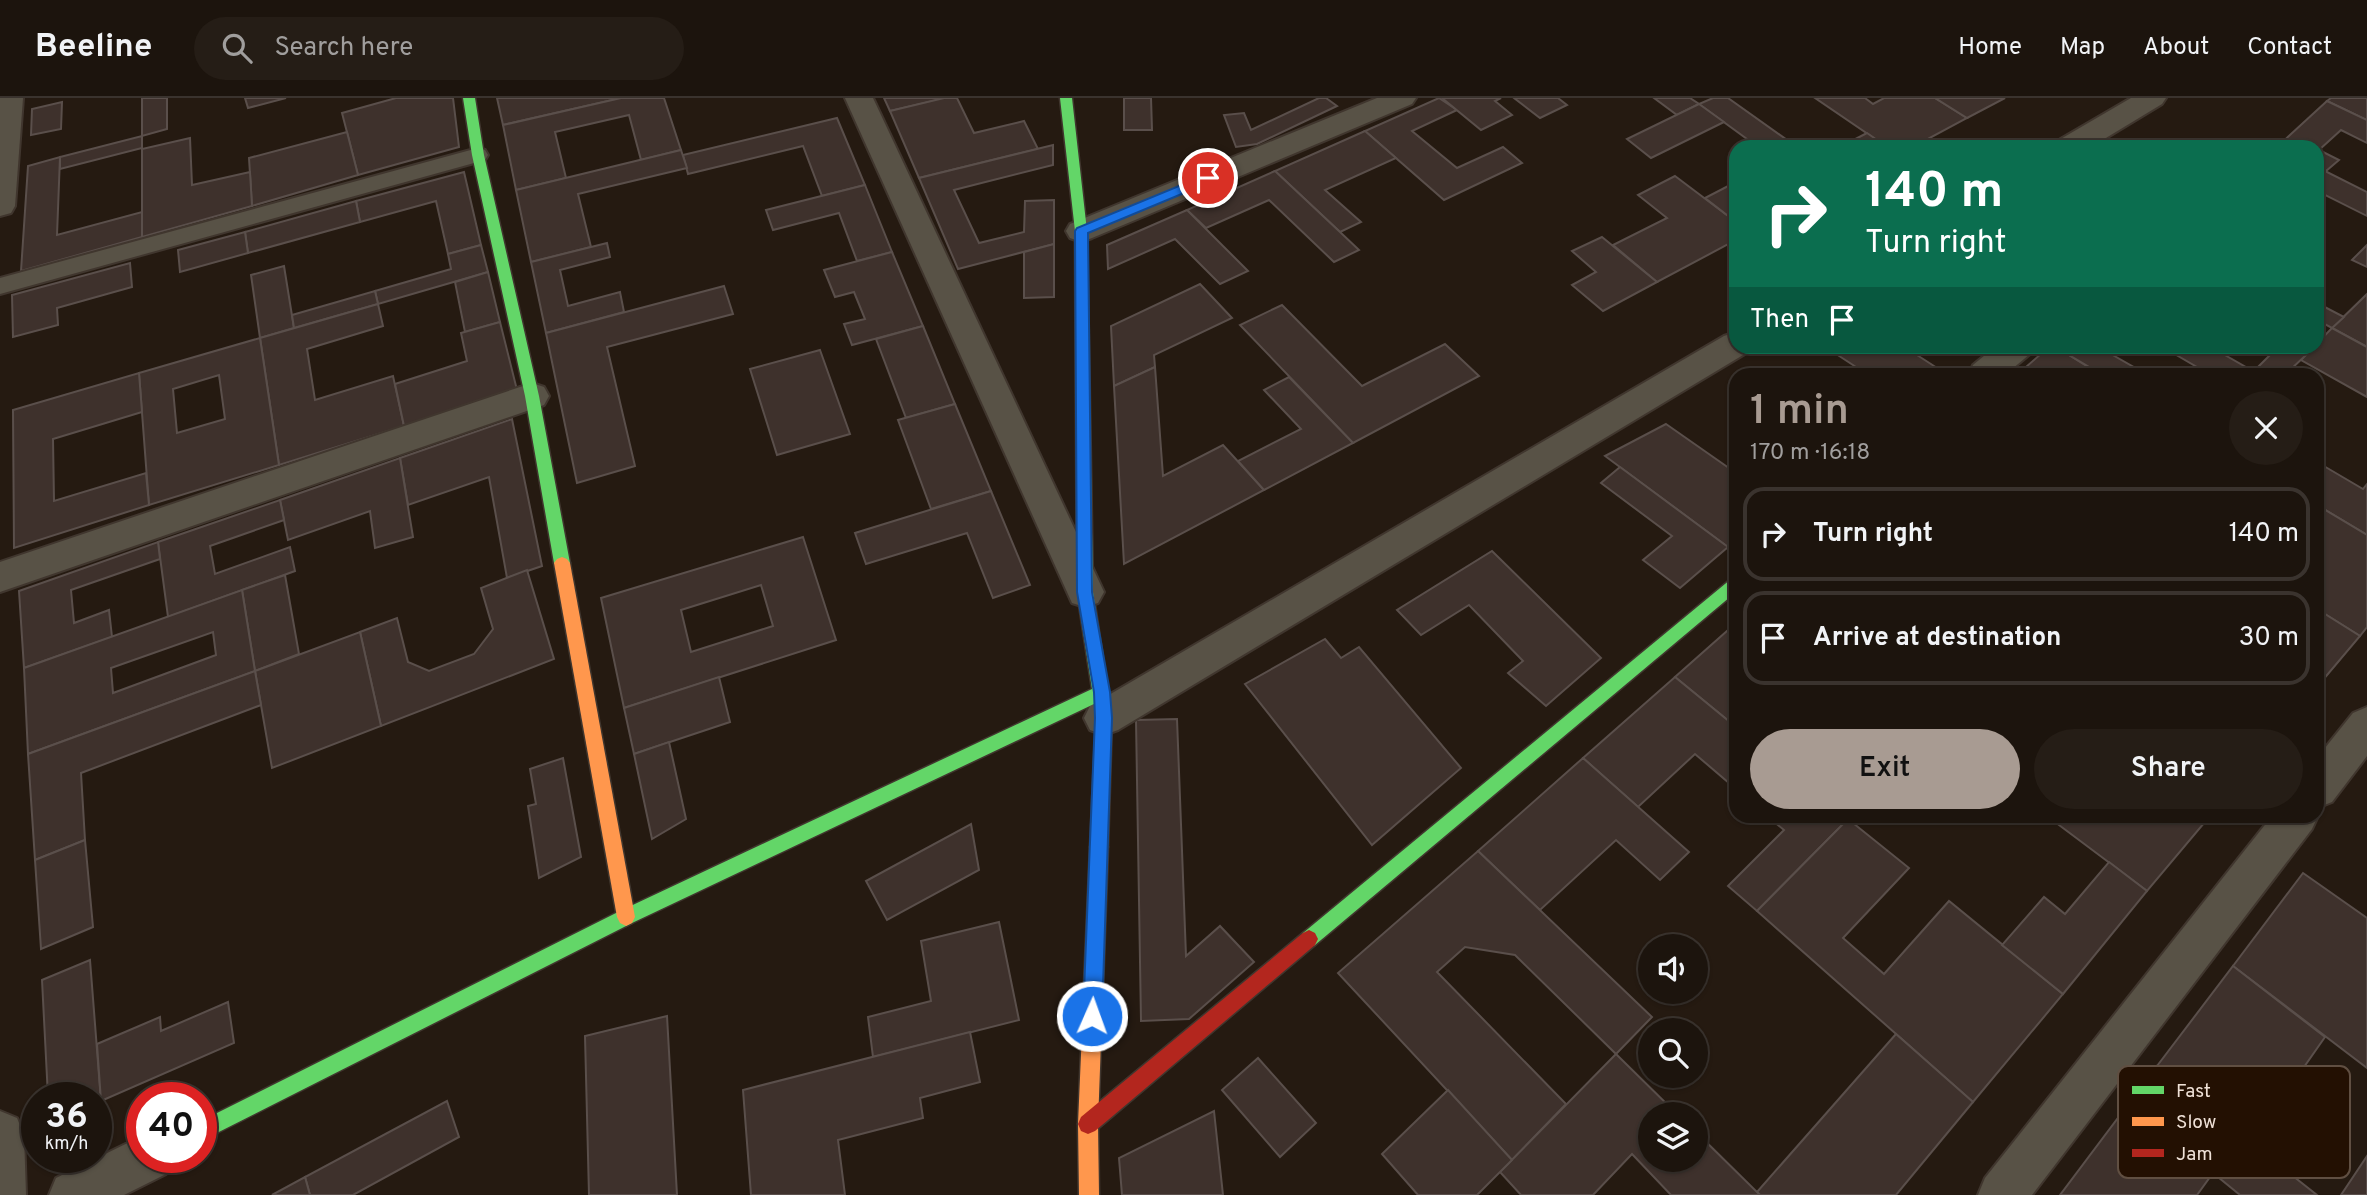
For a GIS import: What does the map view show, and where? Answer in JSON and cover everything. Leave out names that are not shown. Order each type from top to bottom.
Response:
[{"type":"street","points":[[0,206],[9,98]]},
{"type":"street","points":[[469,98],[478,155],[532,396],[626,917]]},
{"type":"street","points":[[859,98],[1085,592]]},
{"type":"street","points":[[1066,98],[1081,231],[1085,592],[1103,705],[1088,1124],[1089,1195]]},
{"type":"street","points":[[1081,231],[1358,107],[1402,98]]},
{"type":"street","points":[[2081,140],[2152,98]]},
{"type":"street","points":[[217,1122],[626,917],[1103,705],[1729,348]]},
{"type":"street","points":[[1992,368],[2009,354]]},
{"type":"street","points":[[0,577],[532,396]]},
{"type":"street","points":[[1088,1124],[1729,589]]},
{"type":"street","points":[[2324,780],[2367,725]]},
{"type":"street","points":[[2002,1195],[2292,823]]},
{"type":"street","points":[[0,1135],[2,1195]]},
{"type":"street","points":[[73,1195],[126,1168]]},
{"type":"lane","points":[[0,286],[478,155]]},
{"type":"building","points":[[142,98],[167,98],[167,129],[142,136]]},
{"type":"building","points":[[245,98],[286,98],[248,108]]},
{"type":"building","points":[[396,98],[453,98],[459,147],[358,175],[342,113]]},
{"type":"building","points":[[497,98],[621,98],[503,125]]},
{"type":"building","points":[[621,98],[664,98],[681,150],[641,160],[629,115],[555,132],[566,178],[516,190],[503,125]]},
{"type":"building","points":[[884,98],[941,98],[942,99],[890,111]]},
{"type":"building","points":[[944,98],[957,98],[974,133],[1024,121],[1038,149],[919,178],[890,111]]},
{"type":"building","points":[[1124,98],[1151,98],[1152,130],[1124,130]]},
{"type":"building","points":[[1319,98],[1326,98],[1337,106],[1257,144],[1236,147],[1224,115],[1244,113],[1251,130]]},
{"type":"building","points":[[1439,98],[1457,110],[1412,131],[1457,168],[1503,147],[1522,163],[1444,200],[1365,131]]},
{"type":"building","points":[[1442,98],[1501,98],[1495,101],[1512,115],[1481,130]]},
{"type":"building","points":[[1514,98],[1558,98],[1567,105],[1540,118]]},
{"type":"building","points":[[1654,98],[1690,98],[1699,104],[1677,115]]},
{"type":"building","points":[[1713,98],[1728,98],[1787,140],[1748,140],[1699,104]]},
{"type":"building","points":[[1815,98],[1865,98],[1873,104],[1884,98],[1935,98],[1967,118],[1926,140],[1877,140]]},
{"type":"building","points":[[1935,98],[2005,98],[1967,118]]},
{"type":"building","points":[[2331,98],[2367,98],[2367,120],[2327,101]]},
{"type":"building","points":[[2327,101],[2367,120],[2367,143],[2341,130],[2324,145],[2324,140],[2285,140]]},
{"type":"building","points":[[62,102],[61,129],[31,135],[32,109]]},
{"type":"building","points":[[1699,104],[1724,122],[1651,158],[1627,139]]},
{"type":"building","points":[[837,118],[865,185],[822,196],[803,146],[688,174],[683,155]]},
{"type":"building","points":[[1365,131],[1396,158],[1325,190],[1361,222],[1340,232],[1275,171]]},
{"type":"building","points":[[347,132],[358,175],[252,206],[249,158]]},
{"type":"building","points":[[1867,133],[1877,140],[1854,140]]},
{"type":"building","points":[[142,136],[142,148],[60,169],[60,157]]},
{"type":"building","points":[[190,138],[192,185],[250,172],[252,206],[142,237],[142,149]]},
{"type":"building","points":[[1053,145],[1053,165],[954,190],[979,243],[1024,232],[1025,201],[1054,200],[1054,244],[958,269],[919,178]]},
{"type":"building","points":[[681,150],[687,168],[578,194],[591,247],[531,262],[516,190]]},
{"type":"building","points":[[2324,152],[2339,160],[2324,170]]},
{"type":"building","points":[[60,157],[57,235],[142,212],[142,237],[21,271],[28,166]]},
{"type":"building","points":[[2324,170],[2367,192],[2367,216],[2324,194]]},
{"type":"building","points":[[1275,171],[1359,250],[1334,262],[1269,200],[1206,228],[1187,210]]},
{"type":"building","points":[[464,172],[481,245],[448,254],[436,201],[360,222],[356,201]]},
{"type":"building","points":[[1675,176],[1729,217],[1729,244],[1657,282],[1613,245],[1667,218],[1638,195]]},
{"type":"building","points":[[865,185],[892,252],[857,261],[839,213],[773,230],[766,210]]},
{"type":"building","points":[[1729,186],[1729,217],[1705,198]]},
{"type":"building","points":[[356,201],[360,222],[248,253],[245,232]]},
{"type":"building","points":[[1187,210],[1248,271],[1220,284],[1175,239],[1108,269],[1107,245]]},
{"type":"building","points":[[245,232],[248,253],[180,272],[178,250]]},
{"type":"building","points":[[1602,237],[1657,282],[1603,311],[1572,285],[1596,272],[1572,251]]},
{"type":"building","points":[[607,243],[610,257],[560,270],[568,306],[620,292],[624,312],[546,333],[531,262]]},
{"type":"building","points":[[1054,244],[1054,297],[1024,298],[1024,252]]},
{"type":"building","points":[[481,245],[488,272],[378,304],[375,291],[451,269],[448,254]]},
{"type":"building","points":[[2367,245],[2367,267],[2352,260]]},
{"type":"building","points":[[892,252],[923,326],[852,345],[844,324],[865,319],[854,292],[835,297],[824,270]]},
{"type":"building","points":[[130,263],[132,287],[57,308],[58,325],[13,337],[12,295]]},
{"type":"building","points":[[284,266],[294,328],[260,338],[251,275]]},
{"type":"building","points":[[488,272],[500,322],[465,332],[455,282]]},
{"type":"building","points":[[1200,284],[1232,318],[1154,355],[1155,367],[1114,386],[1111,326]]},
{"type":"building","points":[[724,286],[733,314],[607,347],[635,466],[577,483],[546,333]]},
{"type":"building","points":[[375,291],[378,304],[294,328],[292,315]]},
{"type":"building","points":[[2367,294],[2367,347],[2332,328]]},
{"type":"building","points":[[378,304],[383,326],[307,349],[315,400],[393,376],[404,426],[279,465],[260,338]]},
{"type":"building","points":[[1282,305],[1362,386],[1445,344],[1479,376],[1353,443],[1240,325]]},
{"type":"building","points":[[2324,307],[2344,317],[2332,328],[2324,324]]},
{"type":"building","points":[[500,322],[517,390],[404,426],[395,384],[467,361],[461,333]]},
{"type":"building","points":[[923,326],[955,404],[906,418],[876,339]]},
{"type":"building","points":[[2332,328],[2367,347],[2367,397],[2324,373],[2324,368],[2315,368],[2301,360],[2307,354],[2324,354],[2324,336]]},
{"type":"building","points":[[260,338],[279,465],[149,505],[139,373]],"holes":[[[219,375],[225,419],[177,433],[173,389]]]},
{"type":"building","points":[[820,350],[850,434],[777,455],[750,369]]},
{"type":"building","points":[[1836,354],[1915,354],[1934,366],[1932,368],[1856,367]]},
{"type":"building","points":[[2041,354],[2067,354],[2090,368],[2025,368]]},
{"type":"building","points":[[2067,354],[2111,354],[2136,368],[2091,368]]},
{"type":"building","points":[[2175,354],[2223,354],[2248,368],[2199,368]]},
{"type":"building","points":[[2271,354],[2307,354],[2292,368],[2257,368]]},
{"type":"building","points":[[1155,367],[1163,476],[1223,445],[1264,490],[1124,564],[1114,386]]},
{"type":"building","points":[[139,373],[142,412],[53,439],[54,501],[146,473],[149,505],[14,548],[13,410]]},
{"type":"building","points":[[1289,377],[1353,443],[1264,490],[1238,461],[1301,429],[1264,390]]},
{"type":"building","points":[[955,404],[991,491],[931,509],[898,420]]},
{"type":"building","points":[[512,419],[542,566],[507,578],[489,477],[408,505],[400,458]]},
{"type":"building","points":[[1666,424],[1729,468],[1729,546],[1728,547],[1605,456]]},
{"type":"building","points":[[400,458],[413,537],[375,548],[370,511],[288,540],[280,500]]},
{"type":"building","points":[[2324,466],[2363,489],[2367,484],[2367,535],[2324,509]]},
{"type":"building","points":[[1620,467],[1728,547],[1680,588],[1643,560],[1672,536],[1601,483]]},
{"type":"building","points":[[991,491],[1030,585],[993,598],[967,533],[866,564],[855,533]]},
{"type":"building","points":[[280,500],[284,520],[210,546],[215,574],[290,547],[295,571],[168,617],[158,542]]},
{"type":"building","points":[[2324,509],[2367,535],[2367,627],[2360,636],[2324,613]]},
{"type":"building","points":[[803,537],[836,640],[624,708],[601,598]],"holes":[[[761,585],[773,626],[691,652],[681,610]]]},
{"type":"building","points":[[158,542],[160,559],[71,590],[74,623],[109,610],[112,637],[24,668],[19,591]]},
{"type":"building","points":[[1492,551],[1601,658],[1546,706],[1508,673],[1523,661],[1469,605],[1421,635],[1397,610]]},
{"type":"building","points":[[527,570],[554,659],[381,726],[360,632],[397,618],[408,662],[429,671],[474,654],[493,629],[481,588]]},
{"type":"building","points":[[285,575],[299,654],[255,671],[242,590]]},
{"type":"building","points":[[242,590],[255,671],[28,754],[24,668]],"holes":[[[213,632],[216,655],[113,693],[111,668]]]},
{"type":"building","points":[[2324,613],[2360,636],[2324,679]]},
{"type":"building","points":[[1729,629],[1729,721],[1675,677]]},
{"type":"building","points":[[360,632],[381,726],[272,768],[255,671]]},
{"type":"building","points":[[1325,639],[1341,658],[1359,647],[1461,768],[1372,845],[1245,684]]},
{"type":"building","points":[[255,671],[261,705],[81,773],[85,840],[35,860],[28,754]]},
{"type":"building","points":[[719,677],[730,722],[634,754],[624,708]]},
{"type":"building","points":[[1675,677],[1729,721],[1729,783],[1695,754],[1638,807],[1583,758]]},
{"type":"building","points":[[1177,719],[1186,956],[1220,926],[1254,962],[1189,1019],[1141,1021],[1136,720]]},
{"type":"building","points":[[669,742],[686,819],[652,839],[634,754]]},
{"type":"building","points":[[563,758],[581,857],[539,878],[528,806],[536,804],[530,769]]},
{"type":"building","points":[[1583,758],[1689,852],[1660,880],[1616,840],[1540,910],[1478,851]]},
{"type":"building","points":[[1776,823],[1844,823],[1757,911],[1728,886],[1784,830]]},
{"type":"building","points":[[1844,823],[1853,823],[1909,868],[1843,938],[1884,974],[1949,901],[2063,994],[1973,1102],[1757,911]]},
{"type":"building","points":[[2056,823],[2204,823],[2147,891]]},
{"type":"building","points":[[971,824],[979,870],[887,920],[866,881]]},
{"type":"building","points":[[85,840],[93,927],[41,949],[35,860]]},
{"type":"building","points":[[1478,851],[1652,1017],[1638,1018],[1638,1031],[1616,1054],[1515,955],[1465,947],[1437,972],[1566,1104],[1512,1160],[1338,973]]},
{"type":"building","points":[[2109,862],[2147,891],[2063,994],[2002,945],[2044,897],[2065,914]]},
{"type":"building","points":[[2303,873],[2367,918],[2367,1068],[2233,966]]},
{"type":"building","points":[[999,922],[1019,1020],[873,1057],[868,1017],[931,1001],[921,941]]},
{"type":"building","points":[[90,960],[100,1082],[47,1082],[42,980]]},
{"type":"building","points":[[2233,966],[2325,1037],[2305,1066],[2157,1066]]},
{"type":"building","points":[[228,1002],[234,1043],[145,1082],[126,1082],[126,1090],[112,1096],[112,1082],[100,1082],[97,1044],[160,1017],[161,1031]]},
{"type":"building","points":[[667,1016],[677,1195],[589,1195],[585,1036]]},
{"type":"building","points":[[970,1032],[980,1082],[920,1098],[923,1118],[838,1140],[845,1195],[751,1195],[743,1090]]},
{"type":"building","points":[[1896,1034],[1973,1102],[1896,1195],[1760,1195],[1757,1192]]},
{"type":"building","points":[[1616,1054],[1638,1076],[1638,1088],[1651,1088],[1665,1102],[1638,1102],[1638,1160],[1632,1154],[1593,1195],[1521,1195],[1500,1172]]},
{"type":"building","points":[[1258,1058],[1316,1123],[1280,1157],[1222,1090]]},
{"type":"building","points":[[1448,1090],[1512,1160],[1477,1195],[1418,1195],[1382,1154]]},
{"type":"building","points":[[447,1101],[459,1137],[353,1195],[310,1195],[305,1177]]},
{"type":"building","points":[[1214,1111],[1223,1195],[1122,1195],[1119,1158]]},
{"type":"building","points":[[2118,1118],[2118,1178],[2209,1178],[2197,1195],[2060,1195]]},
{"type":"building","points":[[1708,1144],[1760,1195],[1671,1195],[1649,1172],[1708,1172]]},
{"type":"building","points":[[2367,1156],[2367,1195],[2341,1195]]},
{"type":"building","points":[[305,1177],[310,1195],[272,1195]]},
{"type":"building","points":[[2219,1178],[2295,1178],[2317,1195],[2240,1195]]},
{"type":"traffic: fast","points":[[469,98],[478,155],[532,396],[562,563]]},
{"type":"traffic: fast","points":[[1066,98],[1081,231],[1085,592],[1104,718],[1099,847]]},
{"type":"traffic: fast","points":[[1309,939],[1729,589]]},
{"type":"traffic: fast","points":[[217,1123],[626,917],[1102,692]]},
{"type":"traffic: slow","points":[[562,563],[626,917]]},
{"type":"traffic: slow","points":[[1089,1195],[1088,1124],[1099,847]]},
{"type":"traffic: jam","points":[[1088,1124],[1309,939]]},
{"type":"route","points":[[1092,1016],[1104,718],[1085,592],[1081,231],[1208,178]]}]
